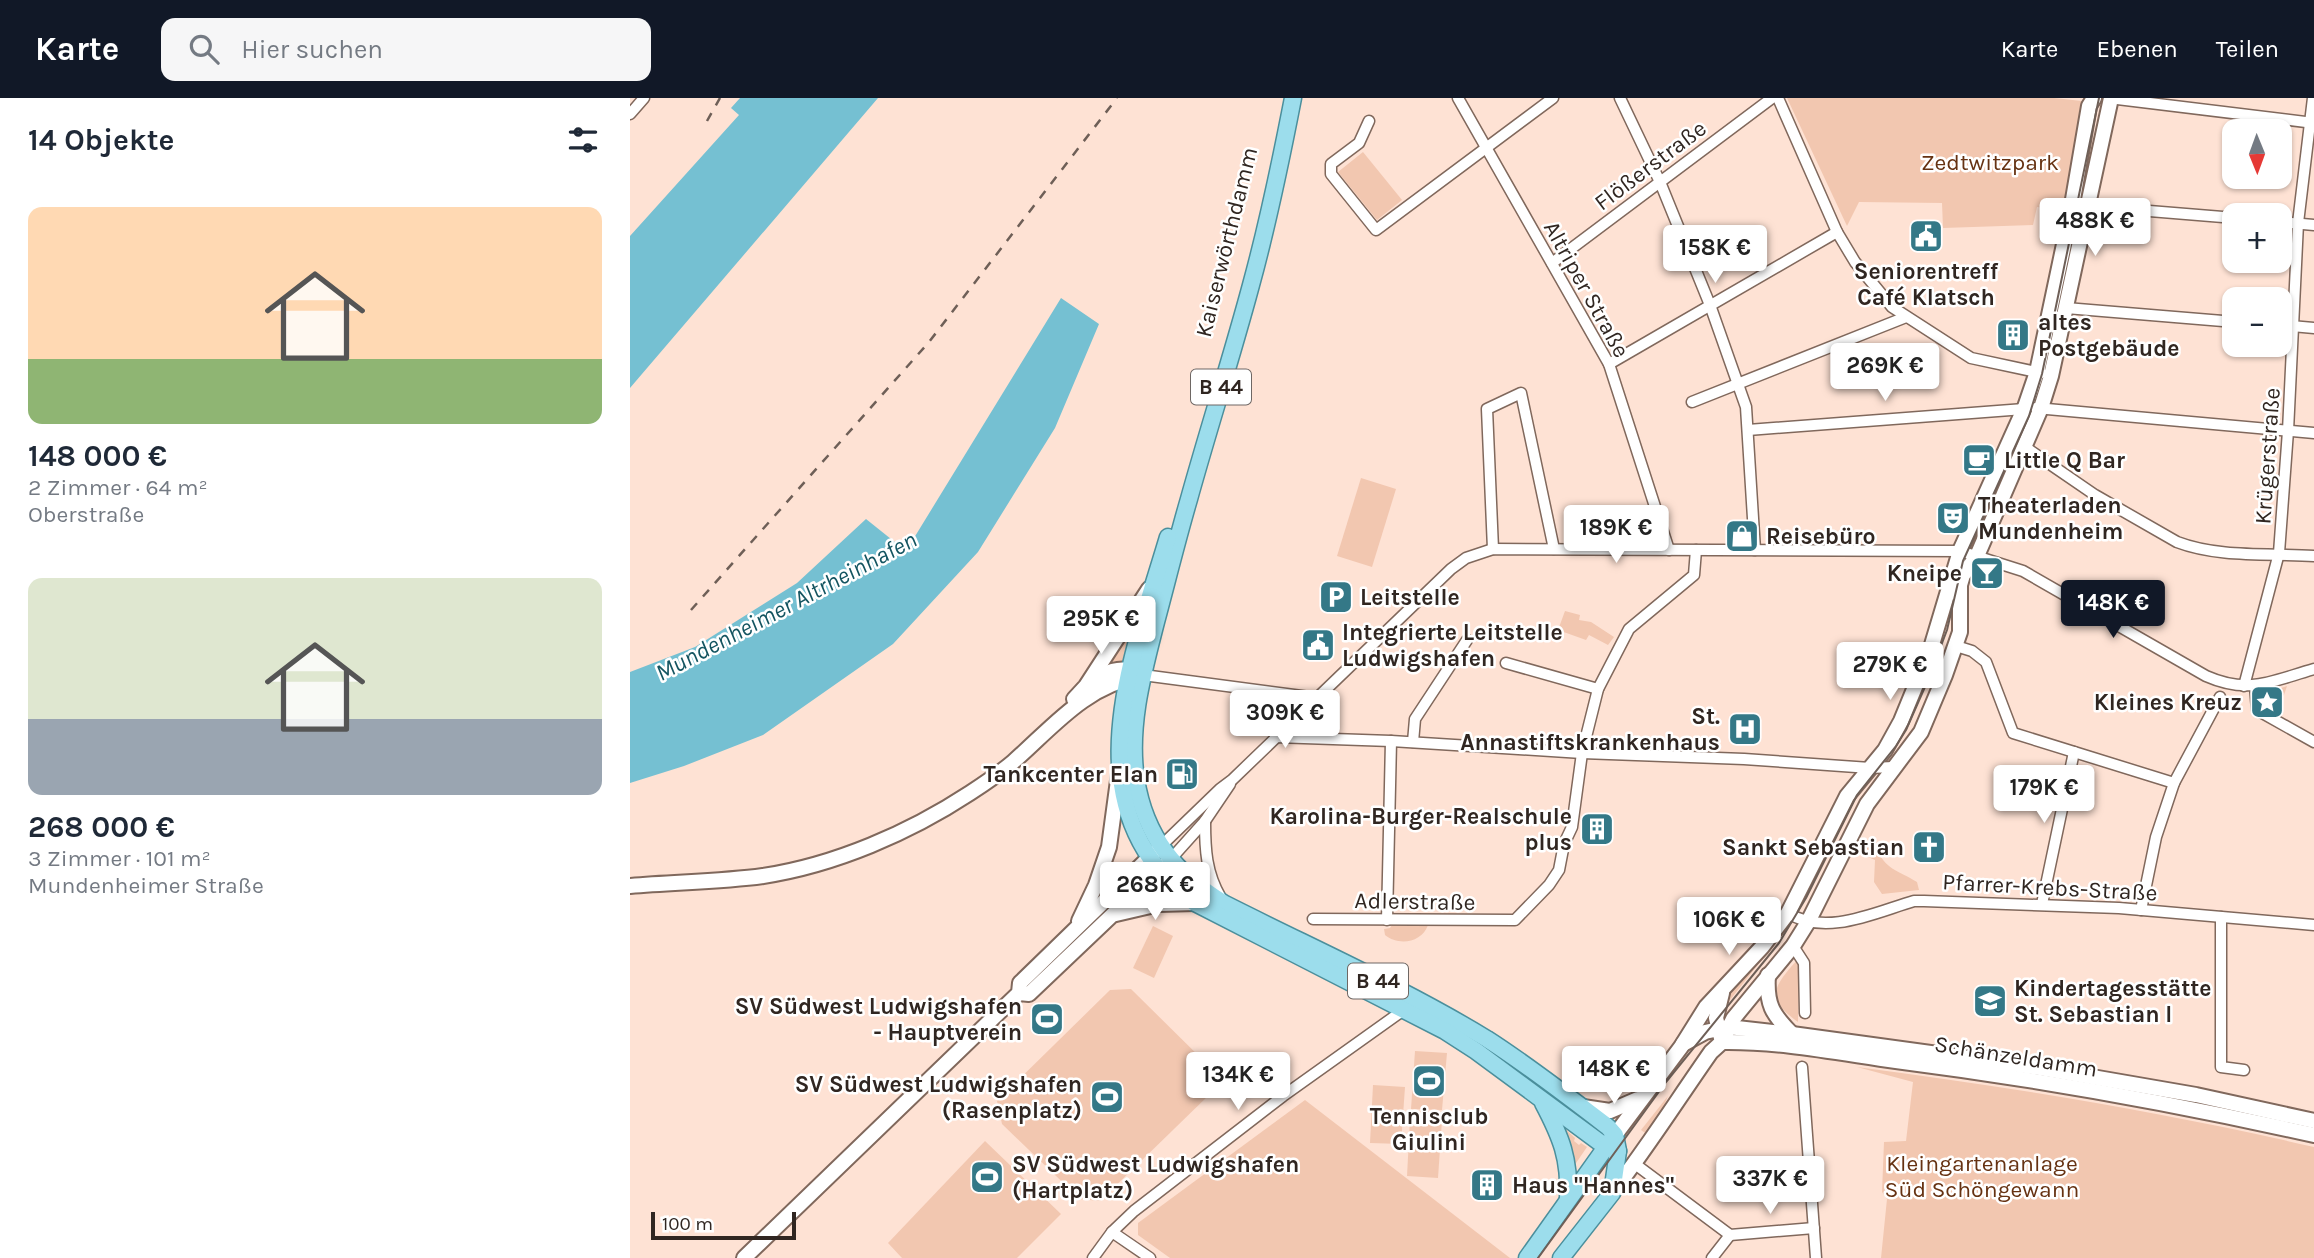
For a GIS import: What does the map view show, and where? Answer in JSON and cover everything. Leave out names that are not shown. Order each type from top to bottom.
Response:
[{"type":"main road","name":"Kaiserwörthdamm","points":[[1133,674],[1154,582],[1242,283],[1283,98]]},
{"type":"main road","name":"Kaiserwörthdamm","points":[[1133,674],[1177,542],[1251,285],[1293,98]]},
{"type":"main road","name":"B 44","points":[[1133,674],[1119,736],[1119,768],[1128,814],[1142,847],[1225,904],[1410,1004],[1542,1100],[1613,1144]]},
{"type":"main road","name":"B 44","points":[[1133,674],[1136,777],[1141,804],[1160,858],[1183,894],[1195,903],[1487,1039],[1608,1127],[1613,1144]]},
{"type":"main road","points":[[1542,1100],[1566,1154],[1569,1178],[1567,1201]]},
{"type":"main road","points":[[1561,1258],[1612,1193],[1613,1144]]},
{"type":"main road","points":[[1527,1258],[1567,1201],[1613,1144]]},
{"type":"street","points":[[630,114],[644,98]]},
{"type":"street","name":"Altriper Straße","points":[[1458,98],[1609,364],[1669,550]]},
{"type":"street","points":[[1369,121],[1359,143],[1331,164],[1331,174],[1376,230],[1553,98]]},
{"type":"street","points":[[1620,98],[1660,182],[1710,305],[1745,407],[1755,550]]},
{"type":"street","name":"Flößerstraße","points":[[1552,263],[1772,98]]},
{"type":"street","points":[[1778,98],[1837,232],[1855,262],[1884,299],[1906,317],[1971,358],[2044,374]]},
{"type":"street","points":[[1612,1193],[1712,1052],[1722,1033],[1793,946],[1808,922],[1867,804],[1921,732],[1956,646],[1961,627],[1961,580],[1965,569],[1977,556],[2042,408],[2044,374],[2071,211],[2089,106],[2094,98]]},
{"type":"street","points":[[1613,1144],[1643,1096],[1686,1042],[1695,1022],[1762,947],[1788,913],[1847,796],[1893,738],[1917,683],[1943,610],[1959,551],[2024,408],[2044,374],[2066,308],[2111,98],[2312,122]]},
{"type":"street","name":"Krügerstraße","points":[[2249,686],[2279,554],[2298,223],[2313,98]]},
{"type":"street","points":[[2088,206],[2222,217]]},
{"type":"street","points":[[2292,223],[2314,225]]},
{"type":"street","points":[[1609,364],[1837,232]]},
{"type":"street","points":[[2066,308],[2222,321]]},
{"type":"street","points":[[1692,402],[1906,317]]},
{"type":"street","points":[[2294,327],[2314,328]]},
{"type":"street","points":[[1493,549],[1487,409],[1521,393],[1554,549]]},
{"type":"street","points":[[1748,430],[2042,408],[2314,433]]},
{"type":"street","points":[[2025,447],[2095,495],[2189,547],[2221,552],[2314,556]]},
{"type":"street","points":[[1019,993],[1029,993],[1111,915],[1220,789],[1451,569],[1466,558],[1493,549],[1959,551],[2023,571],[2206,676],[2227,684],[2249,686],[2314,669]]},
{"type":"street","points":[[1582,753],[1598,689],[1629,629],[1694,575],[1696,550]]},
{"type":"street","points":[[630,886],[721,881],[765,875],[840,856],[883,840],[969,794],[1011,763],[1059,718],[1086,686],[1154,582]]},
{"type":"street","points":[[1413,742],[1415,719],[1468,639]]},
{"type":"street","points":[[1956,646],[1972,651],[1986,662],[2013,733],[2174,783]]},
{"type":"street","points":[[1506,663],[1598,689]]},
{"type":"street","points":[[1086,686],[1100,675],[1117,669],[1133,674],[1317,698]]},
{"type":"street","points":[[1059,718],[1105,686],[1133,674]]},
{"type":"street","points":[[2249,686],[2257,710],[2314,742]]},
{"type":"street","points":[[2141,910],[2156,837],[2174,783],[2220,697]]},
{"type":"street","points":[[1275,737],[1745,759],[1870,768],[1894,767]]},
{"type":"street","points":[[1387,920],[1391,741]]},
{"type":"street","points":[[2042,904],[2074,752]]},
{"type":"street","name":"Adlerstraße","points":[[1313,919],[1515,920],[1549,885],[1559,870],[1564,844],[1572,827],[1582,753]]},
{"type":"street","points":[[1074,932],[1109,847],[1119,768]]},
{"type":"street","points":[[744,1258],[1019,993],[1020,983],[1074,932],[1205,821],[1226,793],[1232,780]]},
{"type":"street","points":[[1205,821],[1207,864],[1216,890],[1225,904]]},
{"type":"street","name":"Pfarrer-Krebs-Straße","points":[[1788,913],[1808,922],[1837,923],[1914,901],[2042,904],[2314,925]]},
{"type":"street","points":[[1111,915],[1146,905],[1195,903]]},
{"type":"street","points":[[2221,917],[2221,1067],[2244,1070]]},
{"type":"street","points":[[1793,946],[1804,963],[1805,1013]]},
{"type":"street","points":[[1768,975],[1770,1007],[1792,1034]]},
{"type":"street","points":[[1722,1033],[1718,1006],[1723,990]]},
{"type":"street","points":[[1093,1258],[1112,1232],[1134,1212],[1283,1096],[1410,1004]]},
{"type":"street","name":"Schänzeldamm","points":[[1722,1033],[1785,1046],[2038,1081],[2195,1108],[2314,1135]]},
{"type":"street","name":"Schänzeldamm","points":[[1686,1042],[1722,1033],[1792,1034],[2040,1068],[2196,1095],[2314,1121]]},
{"type":"street","points":[[1802,1066],[1816,1258]]},
{"type":"street","points":[[1583,1107],[1610,1111],[1643,1096]]},
{"type":"street","points":[[1613,1144],[1646,1145]]},
{"type":"street","points":[[1635,1164],[1730,1235],[1814,1228]]},
{"type":"street","points":[[1112,1232],[1150,1258]]},
{"type":"street","points":[[1712,1258],[1730,1235]]},
{"type":"green space","name":"Zedtwitzpark","points":[[1787,98],[2054,98],[2082,101],[2068,211],[2037,207],[2033,225],[1943,228],[1942,203],[1859,202],[1847,226]]},
{"type":"green space","points":[[1363,152],[1402,200],[1377,220],[1338,172]]},
{"type":"green space","points":[[1361,478],[1396,489],[1372,567],[1337,556]]},
{"type":"green space","points":[[1565,611],[1580,615],[1579,620],[1591,622],[1614,637],[1608,645],[1589,635],[1586,640],[1558,630]]},
{"type":"green space","points":[[1130,627],[1122,664],[1101,670]]},
{"type":"green space","points":[[2287,686],[2280,698],[2281,714],[2269,707],[2267,711],[2263,709],[2269,704],[2266,693]]},
{"type":"green space","points":[[1866,842],[1876,847],[1893,869],[1917,882],[1919,890],[1882,894],[1874,882],[1875,860],[1855,851]]},
{"type":"green space","points":[[1392,925],[1428,925],[1421,936],[1415,939],[1396,941],[1385,935],[1384,929]]},
{"type":"green space","points":[[1153,926],[1173,936],[1154,978],[1133,968]]},
{"type":"green space","points":[[1787,928],[1724,1004],[1733,988],[1782,929]]},
{"type":"green space","points":[[1798,959],[1798,1022],[1780,1006],[1776,992],[1778,984]]},
{"type":"green space","name":"SV Südwest Ludwigshafen (Rasenplatz)","points":[[1131,989],[1215,1072],[1210,1094],[1100,1201],[1080,1199],[1002,1124],[997,1101],[1110,990]]},
{"type":"green space","name":"Tennisclub Giulini","points":[[1415,1051],[1447,1053],[1442,1110],[1411,1109]]},
{"type":"green space","name":"Kleingartenanlage Süd Schöngewann","points":[[1857,1067],[2087,1101],[2314,1147],[2314,1258],[1881,1258],[1887,1199],[1882,1192],[1884,1142],[1906,1141],[1913,1082]]},
{"type":"green space","name":"Tennisclub Giulini","points":[[1373,1085],[1405,1087],[1401,1144],[1370,1143]]},
{"type":"green space","points":[[1668,1096],[1658,1120],[1648,1135],[1641,1130]]},
{"type":"green space","points":[[1305,1100],[1510,1258],[1170,1258],[1138,1235],[1138,1223]]},
{"type":"green space","name":"Tennisclub Giulini","points":[[1410,1119],[1442,1120],[1438,1178],[1407,1176]]},
{"type":"green space","points":[[1563,1127],[1575,1138],[1574,1141],[1587,1147],[1574,1166]]},
{"type":"green space","name":"SV Südwest Ludwigshafen (Hartplatz)","points":[[985,1141],[1061,1214],[1017,1258],[902,1258],[888,1243]]},
{"type":"water","points":[[740,98],[878,98],[630,388],[630,236],[739,115],[731,108]]},
{"type":"water","name":"Mundenheimer Altrheinhafen","points":[[1061,298],[1099,324],[1055,428],[978,552],[893,644],[763,735],[684,766],[630,783],[630,672],[695,647],[797,583],[866,519],[906,551]]},
{"type":"tram line","points":[[1538,1258],[1666,1082],[1779,943],[1806,898],[1857,795],[1906,730],[1947,630],[1963,561],[2029,416],[2042,374],[2099,98]]},
{"type":"railway","points":[[707,121],[720,98]]},
{"type":"railway","points":[[691,610],[929,342],[1117,98]]},
{"type":"place","name":"Seniorentreff Café Klatsch","points":[[1926,236]]},
{"type":"place","name":"altes Postgebäude","points":[[2013,335]]},
{"type":"place","name":"Little Q Bar","points":[[1979,460]]},
{"type":"place","name":"Theaterladen Mundenheim","points":[[1953,518]]},
{"type":"place","name":"Reisebüro","points":[[1742,536]]},
{"type":"place","name":"Kneipe","points":[[1987,573]]},
{"type":"place","name":"Leitstelle","points":[[1336,597]]},
{"type":"place","name":"Integrierte Leitstelle Ludwigshafen","points":[[1318,645]]},
{"type":"place","name":"Kleines Kreuz","points":[[2267,702]]},
{"type":"place","name":"St. Annastiftskrankenhaus","points":[[1745,729]]},
{"type":"place","name":"Tankcenter Elan","points":[[1182,774]]},
{"type":"place","name":"Karolina-Burger-Realschule plus","points":[[1597,829]]},
{"type":"place","name":"Sankt Sebastian","points":[[1929,847]]},
{"type":"place","name":"Kindertagesstätte St. Sebastian I","points":[[1990,1001]]},
{"type":"place","name":"SV Südwest Ludwigshafen - Hauptverein","points":[[1047,1019]]},
{"type":"place","name":"Tennisclub Giulini","points":[[1429,1081]]},
{"type":"place","name":"SV Südwest Ludwigshafen (Rasenplatz)","points":[[1107,1097]]},
{"type":"place","name":"SV Südwest Ludwigshafen (Hartplatz)","points":[[987,1177]]},
{"type":"place","name":"Haus \"Hannes\"","points":[[1487,1185]]}]
